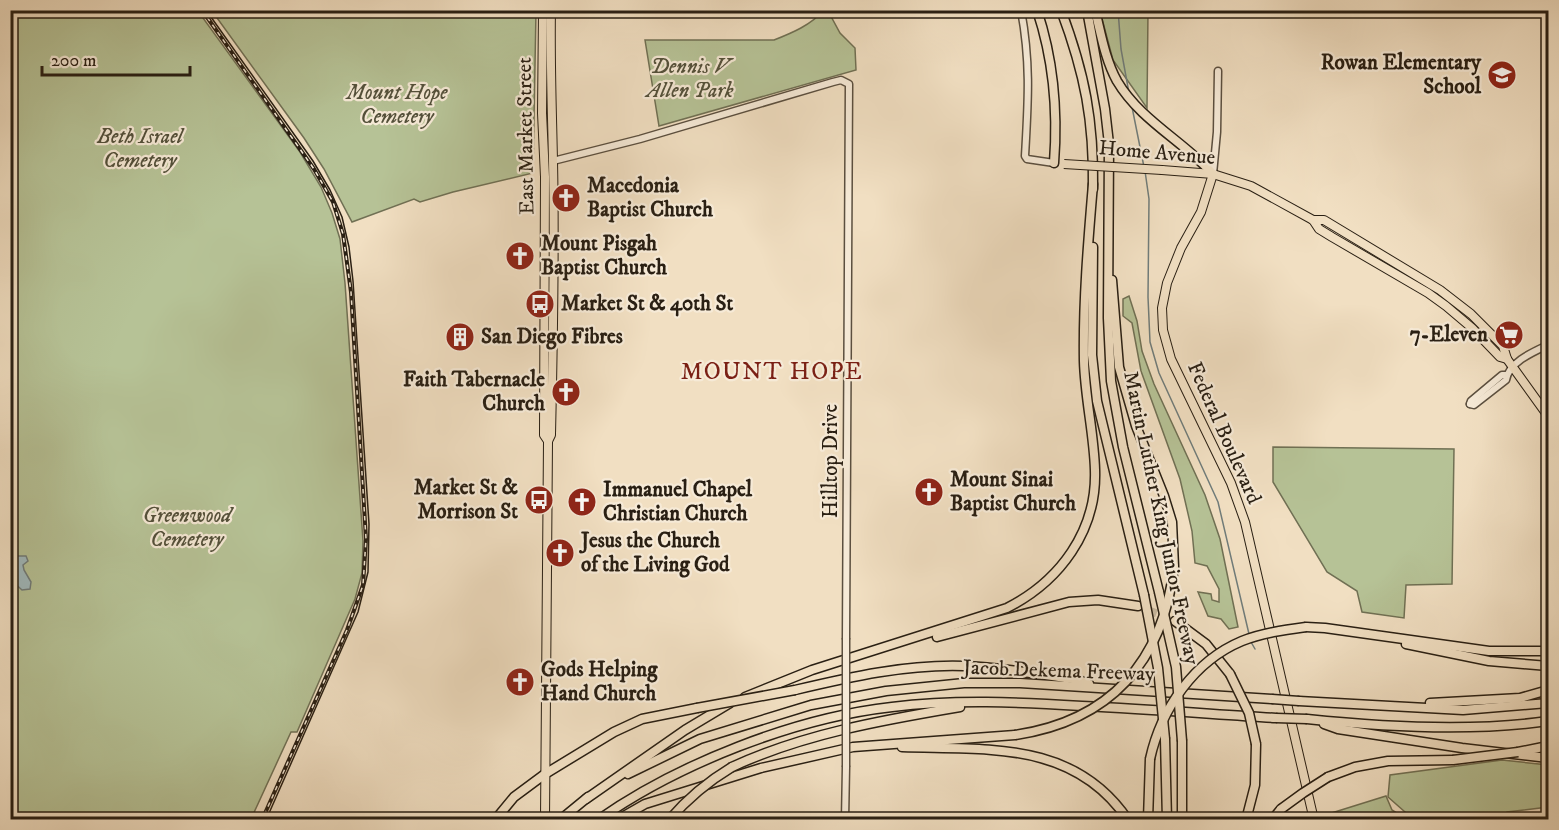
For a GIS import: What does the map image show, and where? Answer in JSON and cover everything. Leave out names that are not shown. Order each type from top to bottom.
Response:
[{"type":"highway","name":"Martin Luther King Junior Freeway","points":[[1061,10],[1079,60],[1088,102],[1094,156],[1092,330],[1095,380],[1102,424],[1144,595],[1158,668],[1165,739],[1167,819]]},
{"type":"highway","name":"Martin Luther King Junior Freeway","points":[[1087,10],[1107,127],[1110,381],[1121,438],[1176,667],[1182,741],[1182,819]]},
{"type":"highway","points":[[1095,10],[1112,70],[1122,88],[1142,112],[1213,174]]},
{"type":"highway","points":[[1037,11],[1046,40],[1056,104],[1054,163]]},
{"type":"highway","points":[[586,799],[721,707],[803,673],[986,616],[1016,603],[1047,582],[1063,565],[1078,543],[1091,509],[1095,472],[1085,385],[1084,352],[1086,265],[1093,184]]},
{"type":"highway","points":[[617,819],[645,804],[761,768],[853,747],[1015,735],[1060,724],[1103,703],[1122,687],[1145,655],[1158,630],[1167,607],[1174,567],[1172,522],[1164,495],[1136,426],[1119,367],[1115,297],[1109,265]]},
{"type":"highway","points":[[866,654],[1069,602],[1098,600],[1138,606]]},
{"type":"highway","points":[[1175,621],[1206,645],[1230,674],[1245,700],[1256,744],[1255,785],[1246,819]]},
{"type":"highway","points":[[1148,819],[1150,759],[1156,737],[1171,705],[1188,682],[1207,663],[1248,639],[1306,627],[1489,651],[1548,651]]},
{"type":"highway","points":[[1341,630],[1469,657],[1512,664],[1548,666]]},
{"type":"highway","points":[[495,819],[514,796],[544,774],[614,732],[642,719],[918,667],[989,668],[1078,680],[1098,687]]},
{"type":"highway","name":"Jacob Dekema Freeway","points":[[560,819],[586,799],[628,774],[700,740],[811,705],[886,690],[964,683],[1010,683],[1463,710],[1548,703]]},
{"type":"highway","points":[[1370,705],[1520,698],[1548,690]]},
{"type":"highway","points":[[669,819],[709,781],[755,757],[879,722],[998,701]]},
{"type":"highway","name":"Jacob Dekema Freeway","points":[[598,819],[614,808],[684,771],[752,741],[811,722],[891,707],[998,701],[1407,726],[1473,726],[1548,721]]},
{"type":"highway","points":[[1311,720],[1338,729],[1548,758]]},
{"type":"highway","points":[[881,744],[894,747],[998,750],[1053,760],[1095,783],[1110,796],[1128,819]]},
{"type":"highway","points":[[1272,819],[1281,809],[1328,777],[1354,767],[1388,761],[1454,760],[1548,746]]},
{"type":"main road","name":"East Market Street","points":[[543,10],[544,435],[548,441]]},
{"type":"main road","name":"East Market Street","points":[[545,815],[548,441],[552,435],[551,10]]},
{"type":"main road","points":[[542,94],[548,152],[553,161]]},
{"type":"main road","name":"Home Avenue","points":[[1054,163],[1213,174],[1251,186],[1313,220],[1324,220],[1451,298],[1503,346],[1510,363],[1548,416]]},
{"type":"main road","name":"Federal Boulevard","points":[[1213,174],[1201,212],[1181,248],[1167,283],[1162,308],[1163,330],[1171,359],[1231,483],[1245,522],[1314,819]]},
{"type":"street","name":"Home Avenue","points":[[1021,10],[1027,45],[1029,81],[1025,156],[1027,159],[1054,163]]},
{"type":"street","points":[[1213,174],[1217,132],[1218,71]]},
{"type":"street","name":"Hilltop Drive","points":[[553,161],[640,139],[833,82],[846,81],[849,88],[845,819]]},
{"type":"street","points":[[1507,375],[1502,375],[1471,400],[1470,404],[1474,405],[1506,380],[1510,363],[1548,345]]},
{"type":"green space","name":"Dennis V Allen Park","points":[[824,10],[828,11],[840,33],[855,48],[856,70],[659,126],[645,40],[774,40],[807,24]]},
{"type":"green space","name":"Greenwood Cemetery","points":[[10,11],[198,11],[300,152],[321,187],[340,239],[363,541],[362,573],[355,599],[297,732],[291,732],[251,819],[11,819]]},
{"type":"green space","name":"Mount Hope Cemetery","points":[[212,11],[536,11],[533,173],[420,202],[414,199],[352,222],[324,169],[304,138]]},
{"type":"green space","points":[[1100,11],[1148,11],[1147,108],[1113,60]]},
{"type":"green space","points":[[1129,296],[1137,321],[1142,351],[1154,384],[1205,495],[1220,539],[1238,627],[1229,629],[1221,619],[1208,616],[1198,592],[1211,594],[1212,600],[1219,602],[1219,589],[1207,566],[1195,563],[1192,531],[1180,479],[1141,371],[1132,323],[1123,316],[1123,299]]},
{"type":"green space","points":[[1273,447],[1454,449],[1452,584],[1406,585],[1404,618],[1362,612],[1357,591],[1327,572],[1273,482]]},
{"type":"green space","points":[[1502,760],[1548,765],[1548,807],[1507,812],[1504,819],[1413,819],[1388,797],[1390,775]]},
{"type":"green space","points":[[1386,796],[1392,810],[1406,819],[1326,819],[1325,815]]},
{"type":"water","points":[[11,556],[26,556],[28,561],[23,565],[31,582],[30,589],[22,590],[11,580]]},
{"type":"waterway","points":[[1118,10],[1121,49],[1129,93]]},
{"type":"waterway","points":[[1132,107],[1144,167]]},
{"type":"waterway","points":[[1145,171],[1149,199],[1150,342],[1159,373],[1218,502],[1249,634]]},
{"type":"waterway","points":[[1251,642],[1255,649]]},
{"type":"tunnel","points":[[1138,606],[1175,621]]},
{"type":"tram line","points":[[206,10],[313,161],[330,190],[342,217],[349,247],[353,281],[369,524],[368,572],[358,612],[266,820]]},
{"type":"railway","points":[[202,10],[314,169],[333,202],[343,234],[351,292],[366,539],[363,585],[347,630],[262,820]]},
{"type":"place","name":"Rowan Elementary School","points":[[1502,75]]},
{"type":"place","name":"Macedonia Baptist Church","points":[[566,198]]},
{"type":"place","name":"Mount Pisgah Baptist Church","points":[[520,256]]},
{"type":"place","name":"Market St & 40th St","points":[[540,304]]},
{"type":"place","name":"7-Eleven","points":[[1509,335]]},
{"type":"place","name":"San Diego Fibres","points":[[460,337]]},
{"type":"place","name":"Faith Tabernacle Church","points":[[566,392]]},
{"type":"place","name":"Mount Sinai Baptist Church","points":[[929,492]]},
{"type":"place","name":"Market St & Morrison St","points":[[539,500]]},
{"type":"place","name":"Immanuel Chapel Christian Church","points":[[582,502]]},
{"type":"place","name":"Jesus the Church of the Living God","points":[[560,553]]},
{"type":"place","name":"Gods Helping Hand Church","points":[[520,682]]},
{"type":"district","name":"MOUNT HOPE","points":[[772,372]]},
{"type":"park label","name":"Beth Israel Cemetery","points":[[140,149]]}]
